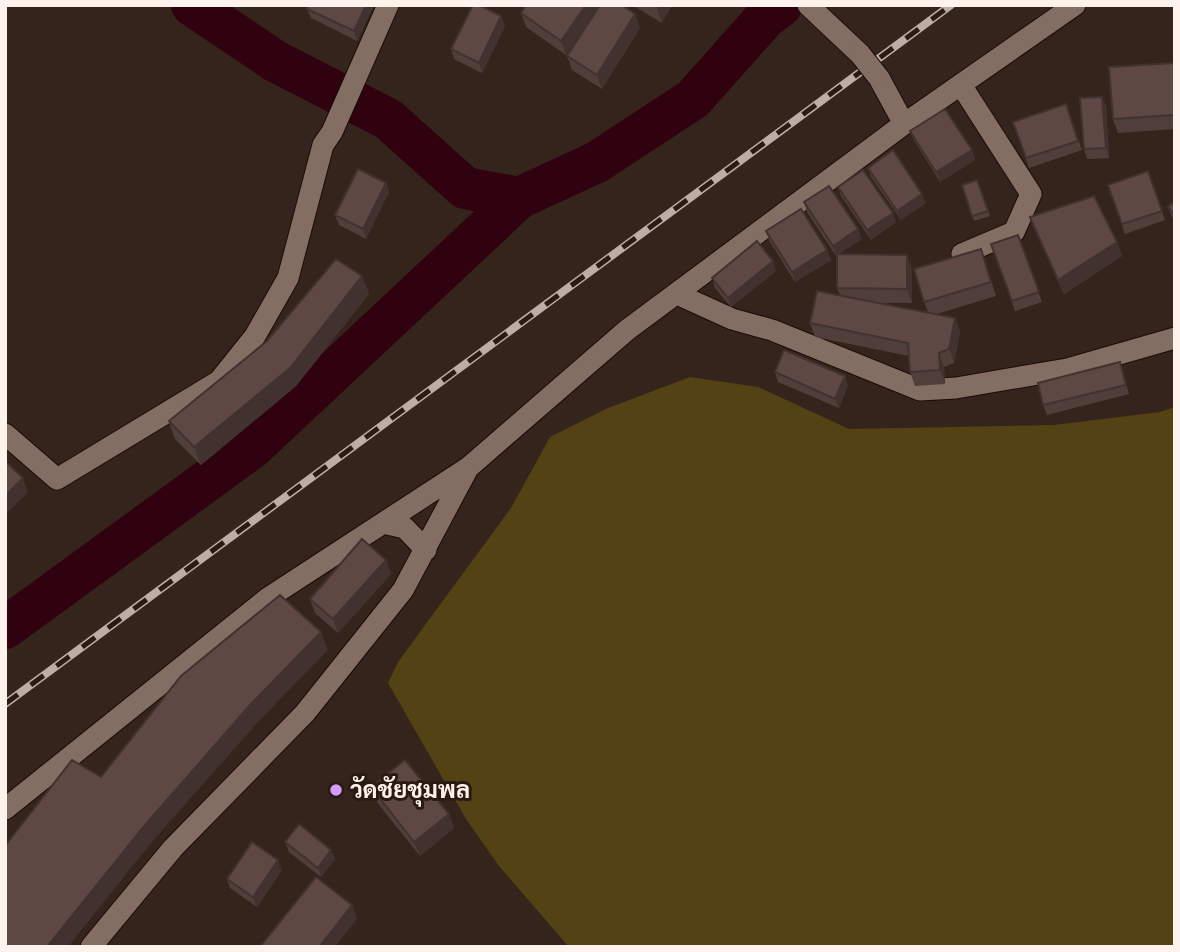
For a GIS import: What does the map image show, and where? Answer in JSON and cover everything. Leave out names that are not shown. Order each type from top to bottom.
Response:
[{"type":"street","points":[[5,434],[57,479],[219,381],[255,336],[288,278],[323,145],[332,132],[388,5]]},
{"type":"street","points":[[809,5],[860,54],[879,78],[904,124]]},
{"type":"street","points":[[5,809],[268,598],[469,467],[627,330],[904,124],[1075,5]]},
{"type":"street","points":[[961,85],[1031,194],[1014,232],[962,254]]},
{"type":"street","points":[[677,293],[732,318],[772,330],[920,390],[956,388],[1068,369],[1175,338]]},
{"type":"street","points":[[91,947],[173,848],[305,713],[403,590],[469,467]]},
{"type":"street","points":[[383,523],[405,528],[426,550]]},
{"type":"shaded area","points":[[690,377],[758,387],[849,429],[1054,425],[1160,412],[1175,407],[1175,947],[569,947],[499,866],[466,819],[388,683],[398,662],[511,508],[550,437],[608,408]]},
{"type":"building","points":[[309,5],[366,5],[354,31],[307,9]]},
{"type":"building","points":[[473,5],[479,5],[501,16],[479,63],[451,49]]},
{"type":"building","points":[[526,5],[586,5],[561,41],[521,13]]},
{"type":"building","points":[[600,5],[622,5],[635,14],[597,75],[567,56]]},
{"type":"building","points":[[1175,63],[1175,115],[1113,119],[1109,67]]},
{"type":"building","points":[[1102,97],[1106,148],[1084,149],[1080,98]]},
{"type":"building","points":[[1066,104],[1078,141],[1026,158],[1013,122]]},
{"type":"building","points":[[945,109],[972,150],[936,172],[910,131]]},
{"type":"building","points":[[893,150],[922,194],[897,211],[868,168]]},
{"type":"building","points":[[358,169],[386,183],[363,229],[335,215]]},
{"type":"building","points":[[863,170],[893,213],[867,230],[838,187]]},
{"type":"building","points":[[1148,171],[1162,211],[1122,224],[1108,185]]},
{"type":"building","points":[[977,180],[988,211],[972,216],[962,185]]},
{"type":"building","points":[[829,186],[858,229],[833,246],[804,202]]},
{"type":"building","points":[[1094,196],[1117,242],[1058,280],[1030,217]]},
{"type":"building","points":[[1175,202],[1175,215],[1168,207]]},
{"type":"building","points":[[801,209],[827,250],[792,272],[766,231]]},
{"type":"building","points":[[1018,235],[1039,292],[1012,301],[991,244]]},
{"type":"building","points":[[757,241],[773,261],[728,298],[712,278]]},
{"type":"building","points":[[981,249],[991,282],[924,302],[914,269]]},
{"type":"building","points":[[837,254],[907,255],[907,289],[837,288]]},
{"type":"building","points":[[336,259],[362,276],[290,368],[194,447],[169,421],[267,341]]},
{"type":"building","points":[[817,291],[955,318],[949,349],[939,353],[940,370],[910,372],[908,343],[810,323]]},
{"type":"building","points":[[784,350],[845,376],[835,399],[775,372]]},
{"type":"building","points":[[1120,362],[1126,385],[1043,405],[1038,383]]},
{"type":"building","points":[[5,461],[23,478],[5,496]]},
{"type":"building","points":[[362,539],[386,560],[333,619],[310,599]]},
{"type":"building","points":[[280,595],[321,632],[250,705],[145,825],[47,947],[5,947],[5,846],[72,760],[101,777],[181,676]]},
{"type":"building","points":[[405,760],[449,814],[414,842],[371,787]]},
{"type":"building","points":[[299,824],[331,850],[318,868],[285,842]]},
{"type":"building","points":[[252,842],[278,860],[253,897],[227,879]]},
{"type":"building","points":[[316,877],[352,905],[319,947],[260,947]]},
{"type":"waterway","points":[[192,5],[275,61],[388,119],[465,188],[519,198]]},
{"type":"waterway","points":[[5,628],[252,448],[519,198],[597,162],[693,99],[766,17],[781,6]]},
{"type":"railway","points":[[5,704],[951,5]]},
{"type":"place","name":"วัดชัยชุมพล","points":[[336,790]]}]
